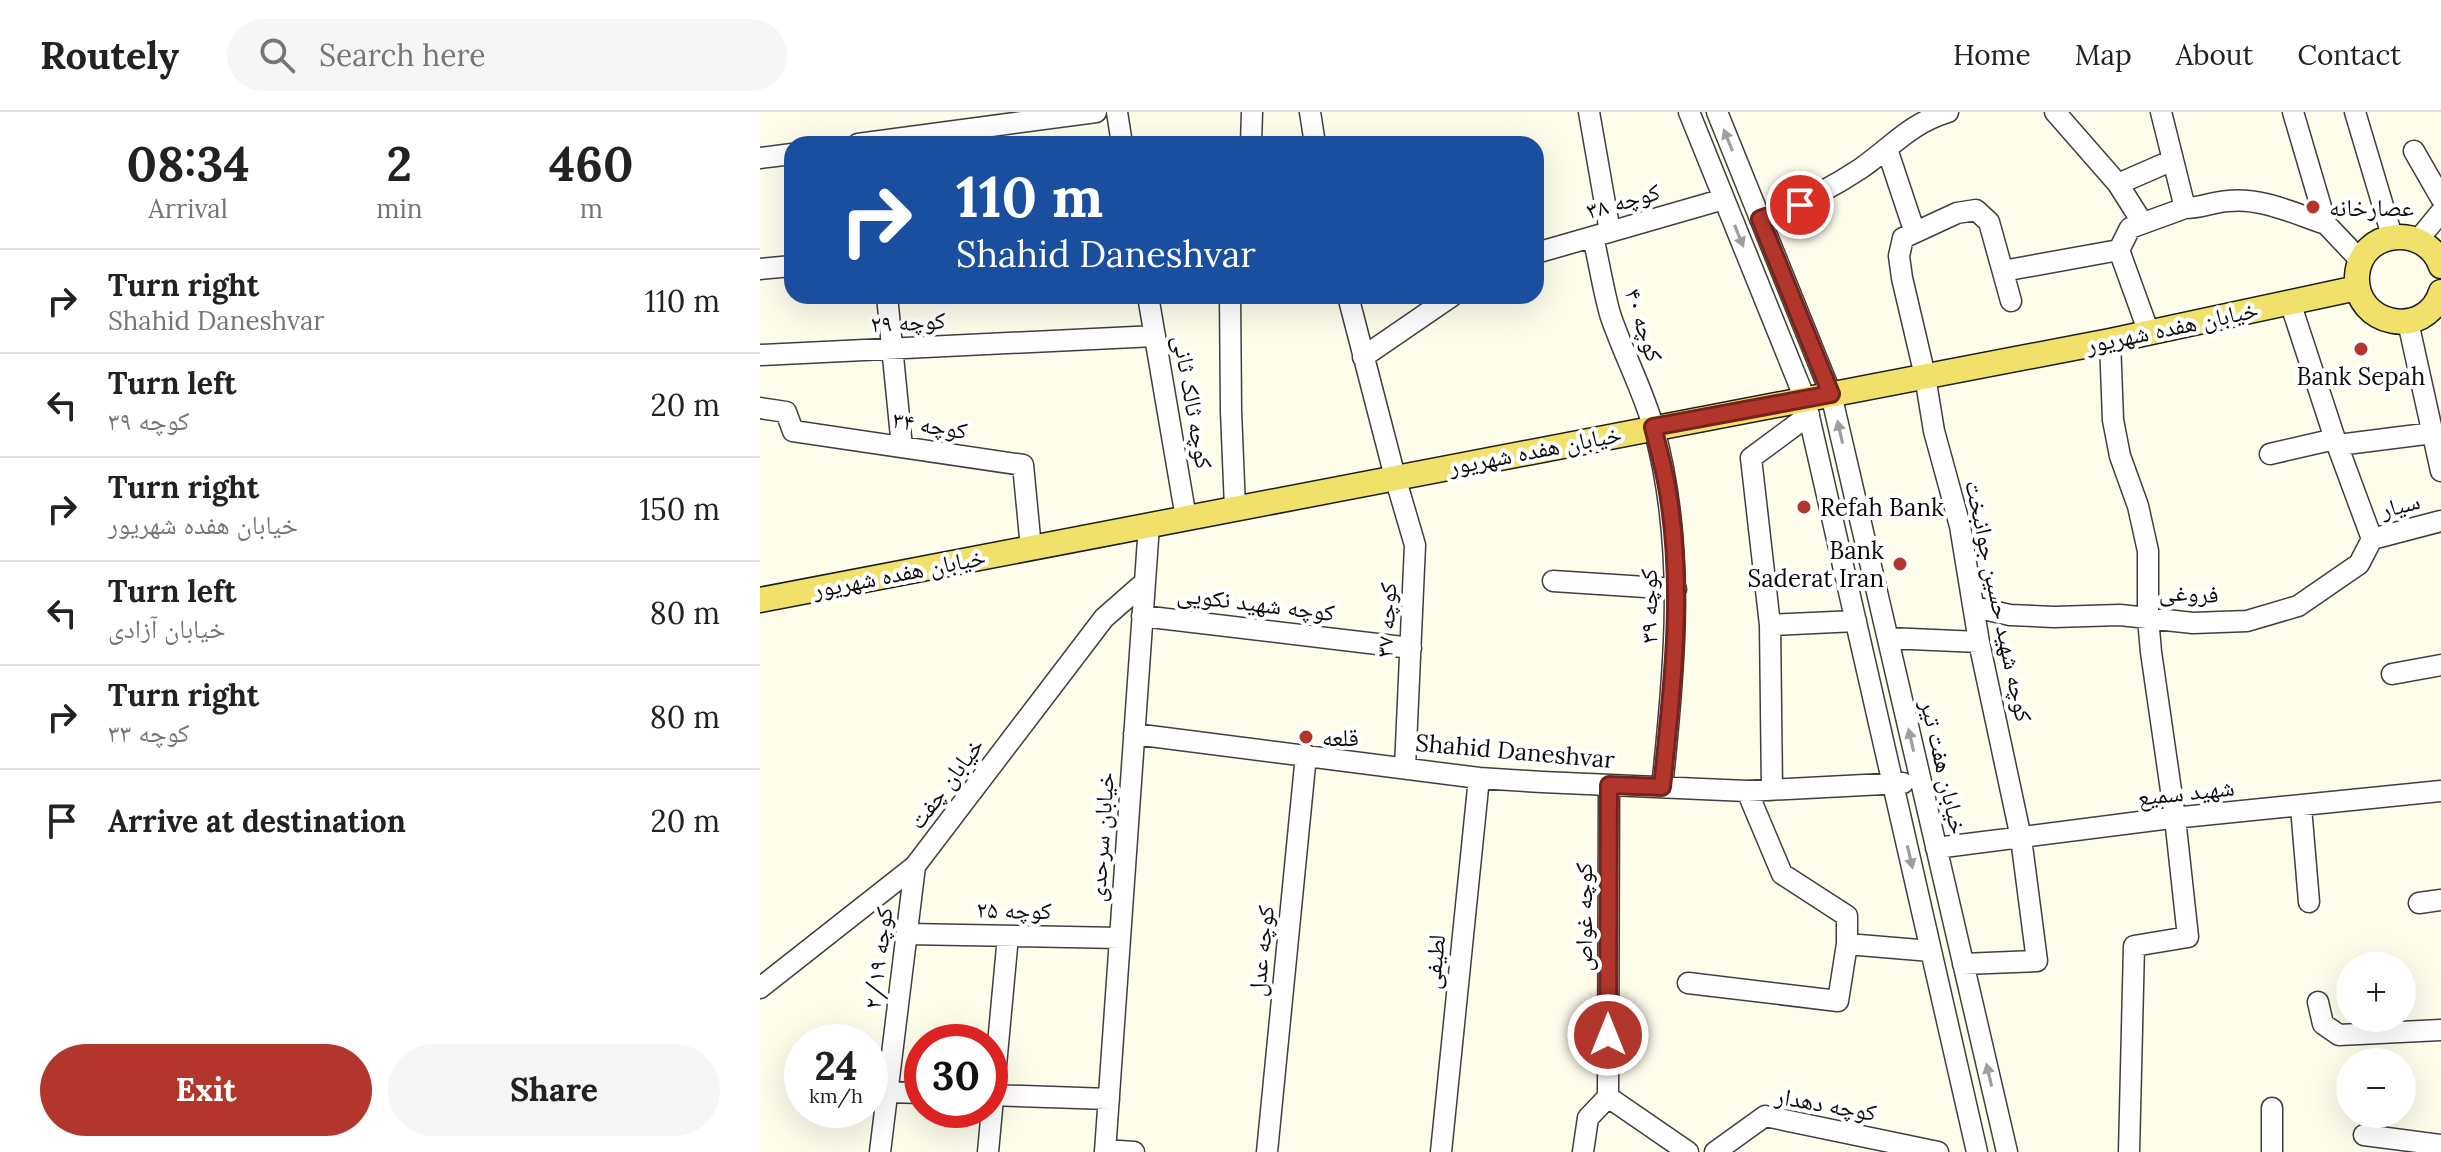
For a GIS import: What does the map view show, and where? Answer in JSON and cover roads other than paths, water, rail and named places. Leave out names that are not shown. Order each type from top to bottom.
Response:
[{"type":"main road","points":[[2441,266],[2430,247],[2418,240],[2392,236],[2368,249],[2357,274],[2357,288],[2370,311],[2395,323],[2421,318],[2432,309],[2441,292]]},
{"type":"main road","name":"خیابان هفده شهریور","points":[[760,600],[1653,427],[1807,407],[1831,394],[2110,341],[2357,288]]},
{"type":"street","points":[[918,136],[1096,112]]},
{"type":"street","points":[[1117,112],[1121,136]]},
{"type":"street","points":[[1251,136],[1252,112]]},
{"type":"street","points":[[1310,112],[1314,136]]},
{"type":"street","name":"کوچه ۴۰","points":[[1589,112],[1610,313],[1653,427]]},
{"type":"street","points":[[1689,112],[1807,407],[1977,1152]]},
{"type":"street","name":"خیابان هفت تیر","points":[[1717,112],[1831,394],[2008,1152]]},
{"type":"street","points":[[1760,219],[1800,205],[1833,187],[1887,149],[1906,131],[1948,112]]},
{"type":"street","points":[[2055,112],[2118,184],[2142,222]]},
{"type":"street","points":[[2161,112],[2185,208]]},
{"type":"street","points":[[2293,112],[2326,224],[2361,261]]},
{"type":"street","points":[[2355,112],[2392,236]]},
{"type":"street","points":[[1887,149],[1914,230],[1957,213],[1976,210],[1989,222],[2011,301]]},
{"type":"street","points":[[2414,151],[2441,198]]},
{"type":"street","points":[[760,158],[784,155]]},
{"type":"street","points":[[2118,184],[2173,160]]},
{"type":"street","name":"کوچه ۳۸","points":[[1544,251],[1724,199]]},
{"type":"street","points":[[2149,333],[2119,250],[2130,228],[2185,208],[2229,200],[2265,203],[2326,224]]},
{"type":"street","points":[[2418,240],[2441,212]]},
{"type":"street","name":"کوچه شهید حسین جوانبخت","points":[[1914,230],[1903,238],[1899,256],[1934,431],[1960,526],[1979,642],[2021,838],[2037,961],[1963,964]]},
{"type":"street","points":[[2003,271],[2119,250]]},
{"type":"street","points":[[760,269],[784,267]]},
{"type":"street","points":[[2290,302],[2372,539]]},
{"type":"street","points":[[888,304],[902,447]]},
{"type":"street","name":"کوچه ثالک ثانی","points":[[1149,304],[1186,518]]},
{"type":"street","points":[[1230,304],[1235,508]]},
{"type":"street","points":[[1350,304],[1395,477]]},
{"type":"street","points":[[1363,357],[1440,304]]},
{"type":"street","points":[[2408,322],[2441,471]]},
{"type":"street","points":[[1779,334],[1803,324]]},
{"type":"street","name":"کوچه ۲۹","points":[[760,355],[1155,336]]},
{"type":"street","points":[[2110,341],[2113,420],[2120,456],[2138,506],[2148,551],[2148,618],[2157,709],[2175,818],[2188,937],[2134,946],[2129,1152]]},
{"type":"street","points":[[1772,790],[1770,625],[1751,458],[1807,407]]},
{"type":"street","name":"کوچه ۳۴","points":[[760,408],[786,412],[793,431],[1023,465],[1031,548]]},
{"type":"street","name":"کوچه ۳۹","points":[[1653,427],[1669,499],[1676,589],[1673,688],[1662,787]]},
{"type":"street","points":[[2270,454],[2336,442],[2433,433]]},
{"type":"street","points":[[1824,479],[1849,473]]},
{"type":"street","name":"کوچه ۳۷","points":[[1395,477],[1415,545],[1405,768]]},
{"type":"street","name":"سیار","points":[[2372,539],[2441,521]]},
{"type":"street","name":"خیابان سرحدی","points":[[1105,1151],[1149,525]]},
{"type":"street","name":"فروغی","points":[[1974,607],[2010,615],[2148,618],[2193,623],[2247,621],[2298,606],[2359,564],[2372,539]]},
{"type":"street","points":[[1553,581],[1676,589]]},
{"type":"street","name":"خیابان چفت","points":[[760,988],[915,866],[1104,618],[1145,582]]},
{"type":"street","name":"کوچه شهید نکویی","points":[[1142,616],[1411,648]]},
{"type":"street","points":[[1770,625],[1856,621]]},
{"type":"street","points":[[1888,638],[1979,642]]},
{"type":"street","points":[[2392,674],[2441,665]]},
{"type":"street","name":"Shahid Daneshvar","points":[[1134,734],[1479,778],[1747,791],[1921,782]]},
{"type":"street","name":"کوچه عدل","points":[[1267,1152],[1306,755]]},
{"type":"street","name":"لطیفی","points":[[1441,1152],[1479,778]]},
{"type":"street","name":"کوچه غواص","points":[[1608,1097],[1609,785]]},
{"type":"street","points":[[1688,983],[1838,1001],[1847,944],[1847,916],[1782,874],[1747,791]]},
{"type":"street","name":"شهید سمیع","points":[[1936,848],[2175,818],[2441,791]]},
{"type":"street","points":[[2301,807],[2309,902]]},
{"type":"street","name":"کوچه ۲/۱۹","points":[[888,1092],[915,866]]},
{"type":"street","points":[[2419,903],[2441,900]]},
{"type":"street","name":"کوچه ۲۵","points":[[907,934],[1120,938]]},
{"type":"street","points":[[999,1024],[1008,936]]},
{"type":"street","points":[[1847,944],[1931,951]]},
{"type":"street","points":[[2318,1002],[2323,1024],[2339,1035],[2441,1030]]},
{"type":"street","points":[[888,1092],[904,1092]]},
{"type":"street","points":[[1008,1096],[1109,1099]]},
{"type":"street","points":[[1583,1152],[1588,1118],[1608,1097],[1688,1152]]},
{"type":"street","points":[[2272,1108],[2272,1152]]},
{"type":"street","name":"کوچه دهدار","points":[[1715,1152],[1765,1116],[1896,1148],[1938,1152]]},
{"type":"street","name":"کوچه ۲/۱۹","points":[[880,1152],[883,1128]]},
{"type":"street","points":[[988,1152],[990,1128]]},
{"type":"street","points":[[2364,1135],[2441,1145]]},
{"type":"street","points":[[1105,1151],[1134,1152]]},
{"type":"place","name":"عصارخانه","points":[[2313,207]]},
{"type":"place","name":"Bank Sepah","points":[[2361,349]]},
{"type":"place","name":"Refah Bank","points":[[1804,507]]},
{"type":"place","name":"Bank Saderat Iran","points":[[1900,564]]},
{"type":"place","name":"قلعه","points":[[1306,737]]}]
